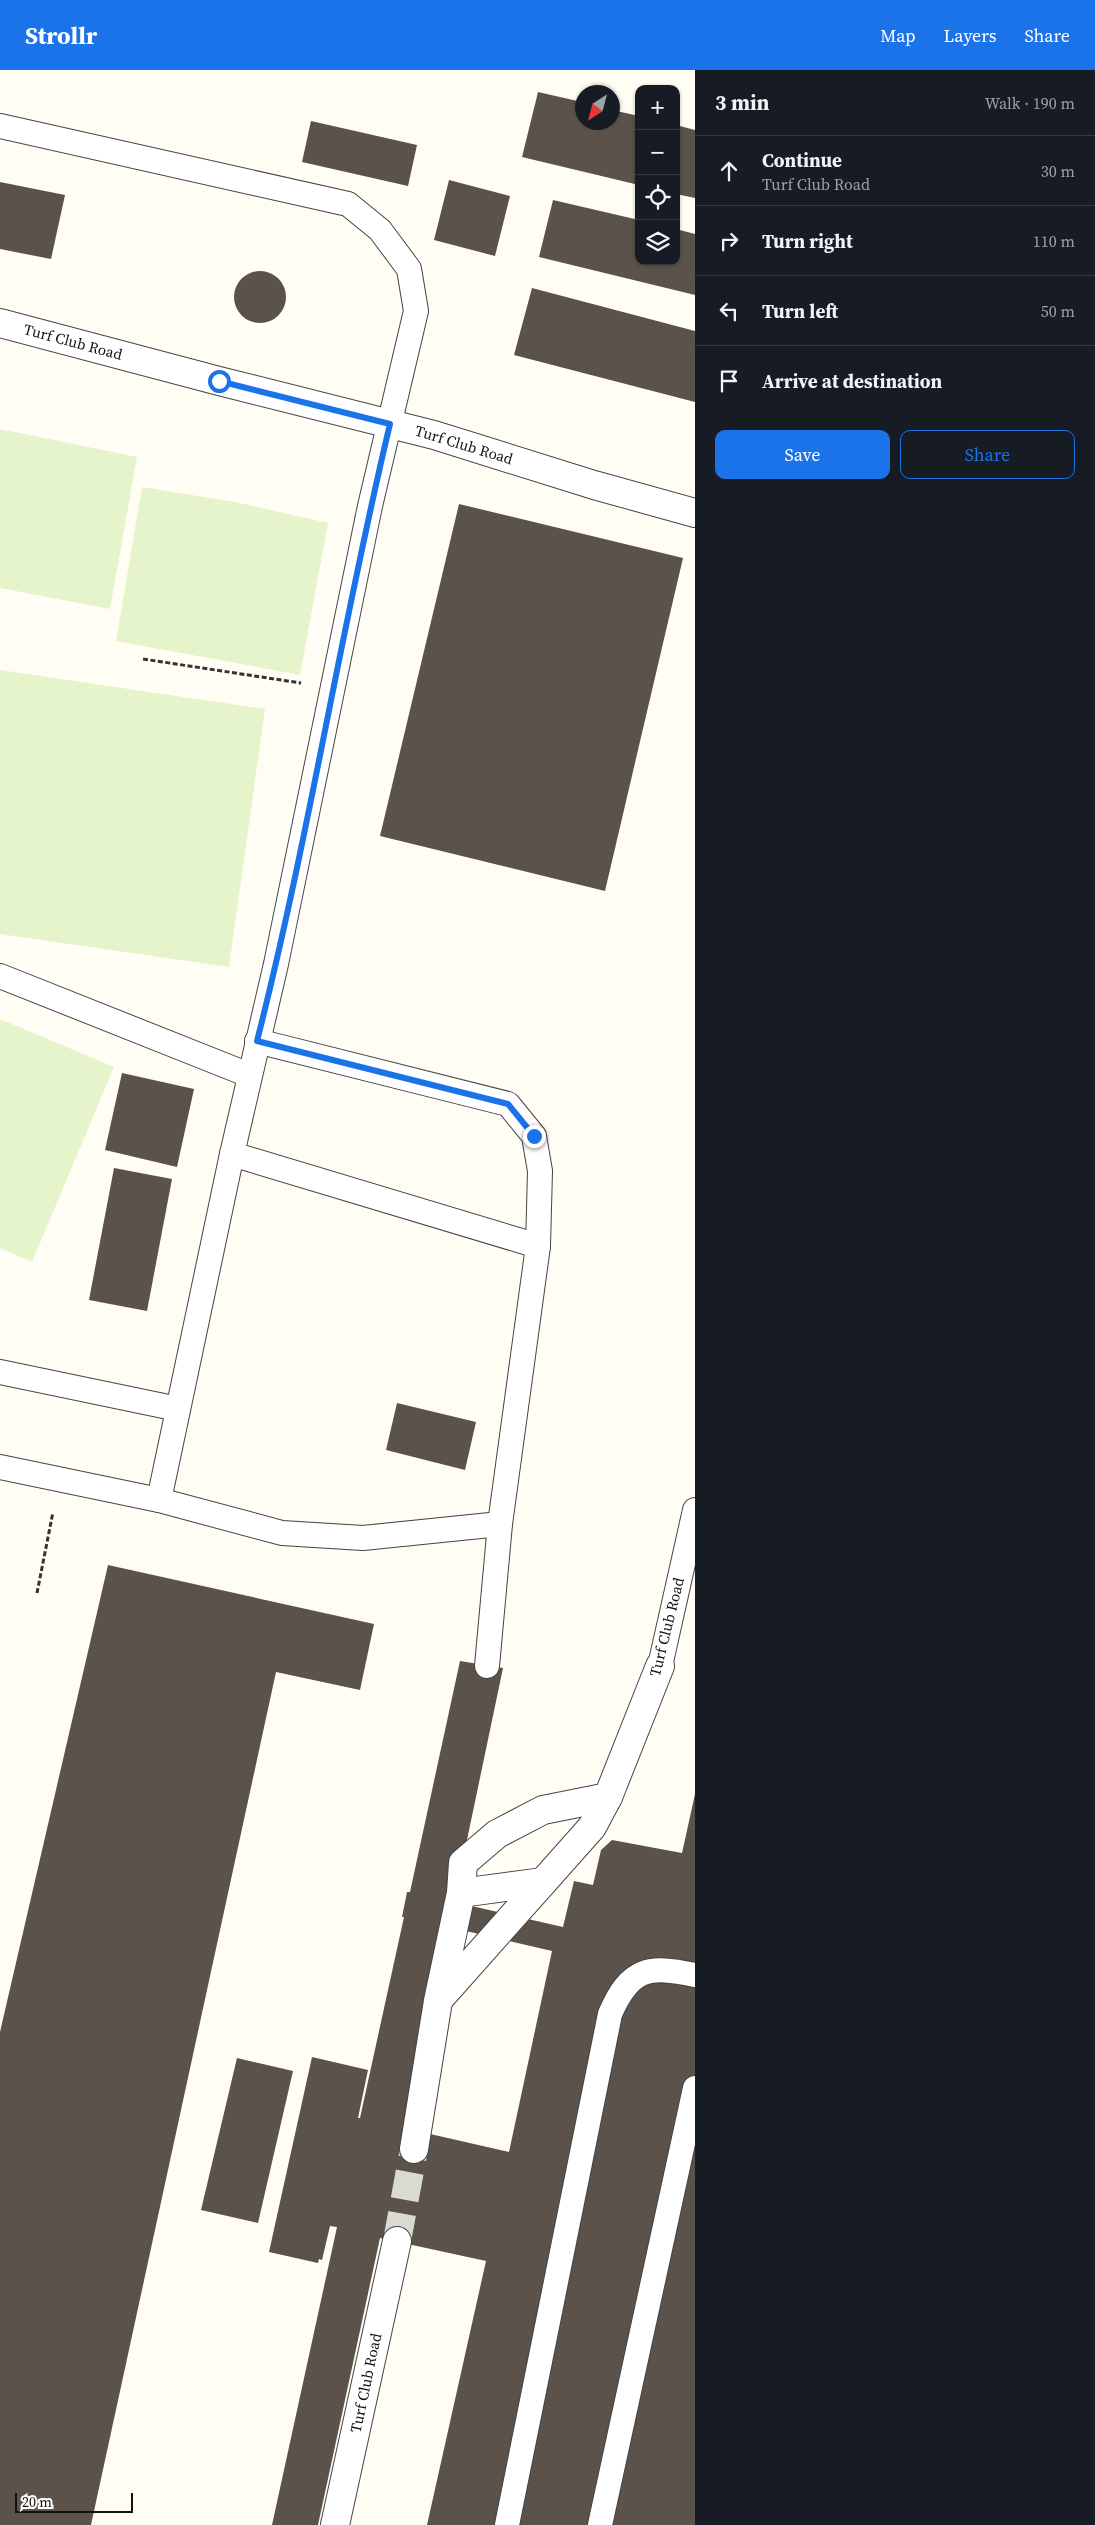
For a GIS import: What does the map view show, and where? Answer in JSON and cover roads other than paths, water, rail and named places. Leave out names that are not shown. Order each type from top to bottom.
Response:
[{"type":"street","name":"Turf Club Road","points":[[0,323],[390,424],[695,513]]},
{"type":"street","name":"Turf Club Road","points":[[438,2000],[592,1827],[608,1797],[660,1666]]},
{"type":"street","points":[[414,2149],[438,2000],[461,1892],[463,1863],[497,1834],[543,1810],[608,1797]]},
{"type":"street","points":[[461,1892],[543,1882]]},
{"type":"street","name":"Turf Club Road","points":[[335,2525],[397,2241]]},
{"type":"lane","points":[[0,126],[348,204],[380,230],[409,269],[416,311],[370,506],[276,964],[249,1075],[158,1500]]},
{"type":"lane","points":[[0,976],[249,1075]]},
{"type":"lane","points":[[257,1041],[508,1104],[534,1136],[540,1171],[538,1246],[500,1524],[487,1666]]},
{"type":"lane","points":[[232,1154],[538,1246]]},
{"type":"lane","points":[[0,1372],[178,1409]]},
{"type":"lane","points":[[0,1467],[158,1500],[282,1533],[363,1538],[500,1524]]},
{"type":"lane","name":"Turf Club Road","points":[[660,1666],[695,1510]]},
{"type":"lane","points":[[507,2525],[610,2014],[620,1991],[633,1978],[647,1972],[669,1970],[695,1975]]},
{"type":"lane","points":[[600,2525],[695,2088]]},
{"type":"tunnel","points":[[397,2241],[414,2149]]}]
